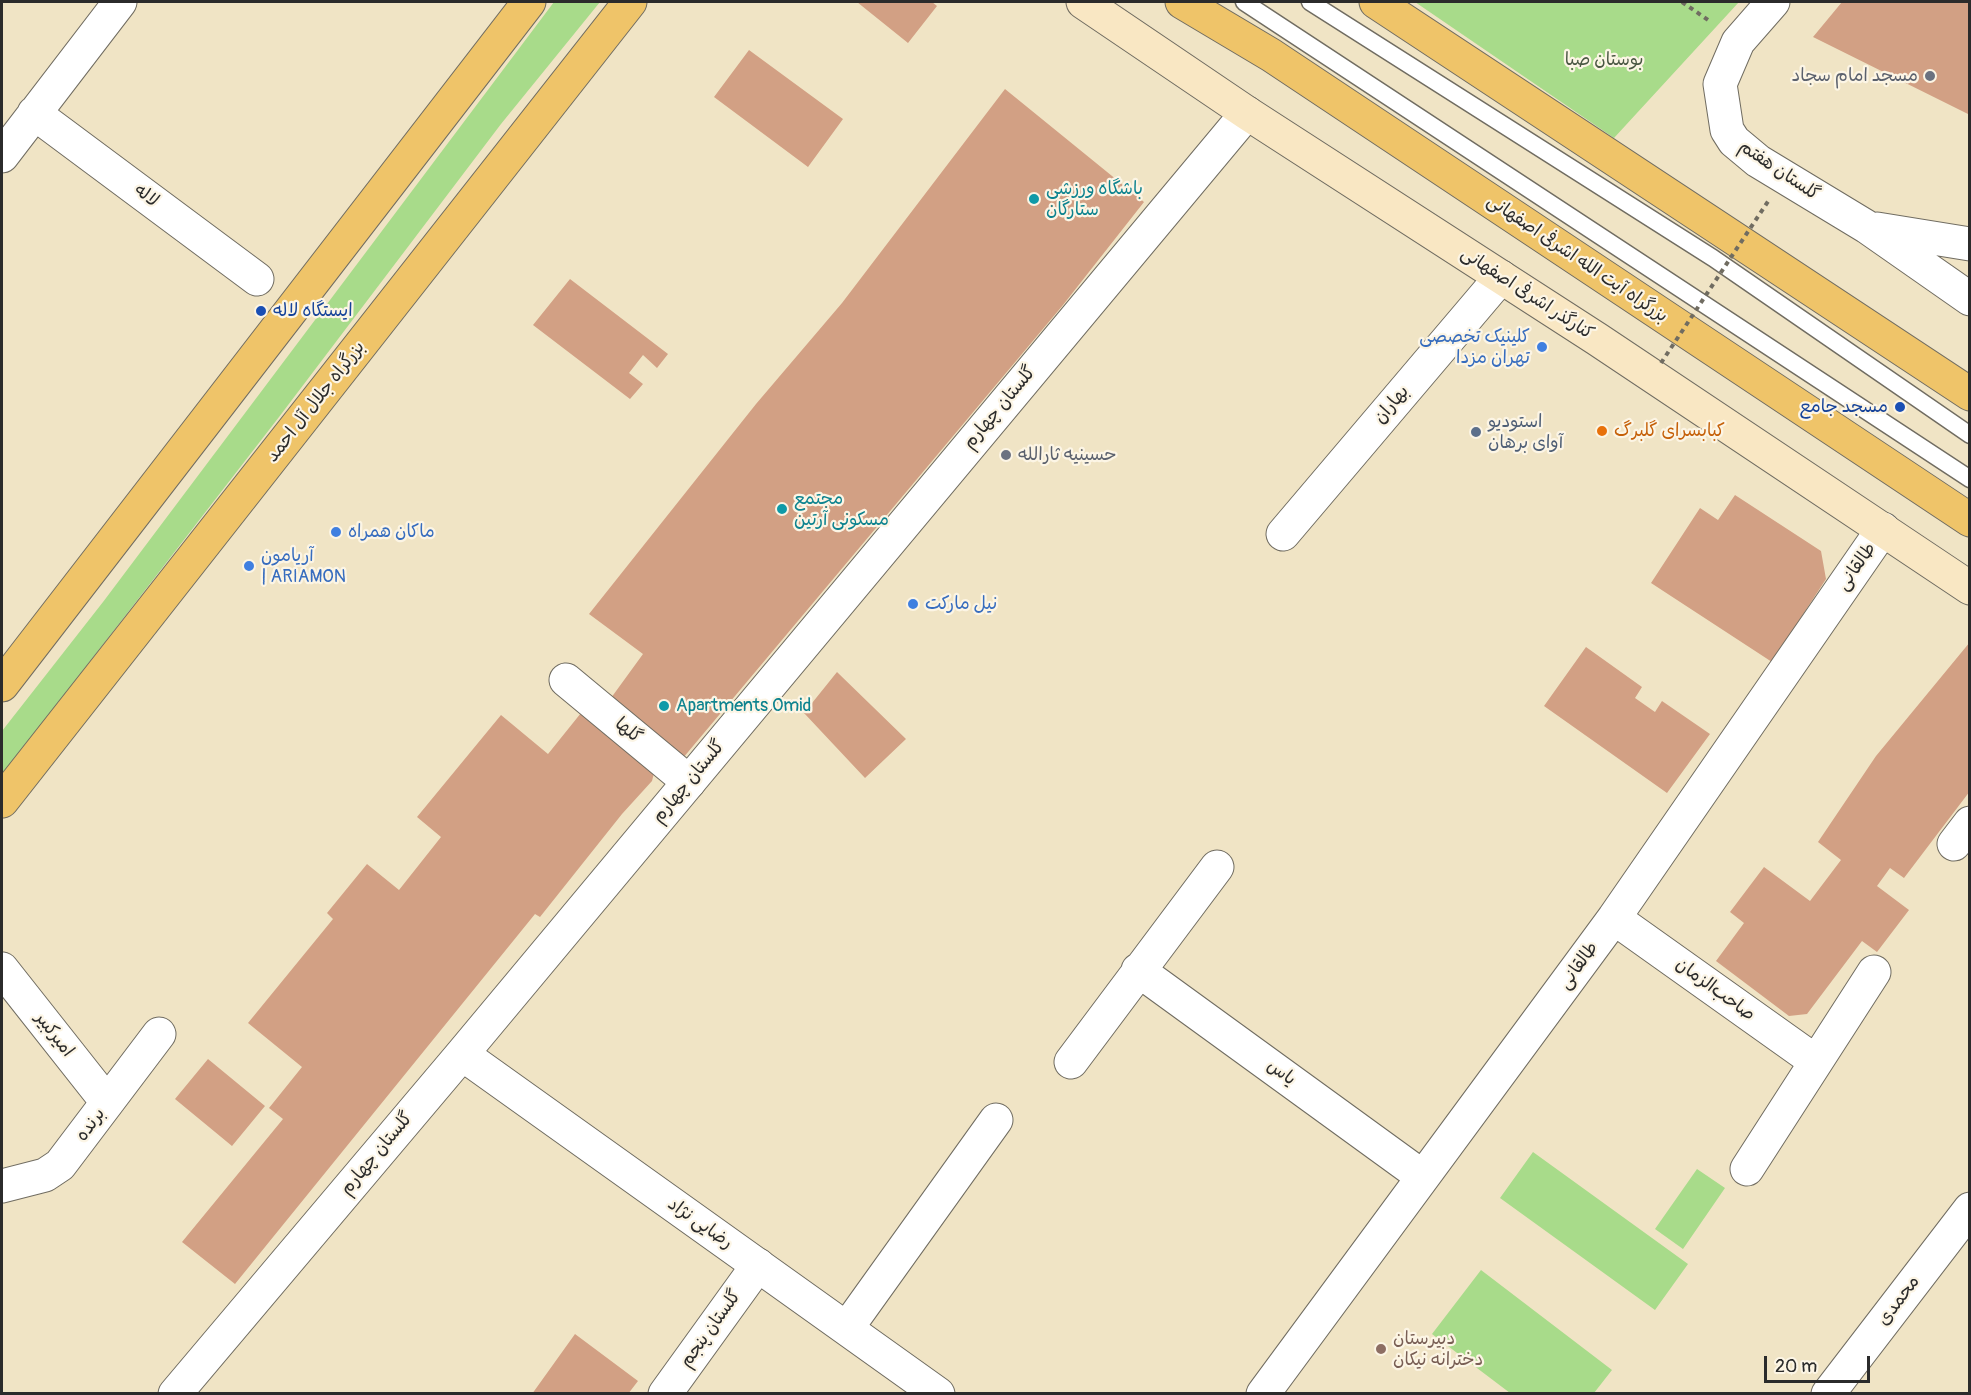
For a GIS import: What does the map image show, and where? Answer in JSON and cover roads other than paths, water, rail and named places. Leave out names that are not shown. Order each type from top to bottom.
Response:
[{"type":"highway","points":[[2,686],[530,2]]},
{"type":"highway","name":"بزرگراه جلال آل احمد","points":[[2,801],[630,2]]},
{"type":"highway","name":"بزرگراه آیت الله اشرفی اصفهانی","points":[[1182,2],[1271,55],[1970,520]]},
{"type":"highway","points":[[1376,2],[1970,394]]},
{"type":"main road","name":"کنارگذر اشرفی اصفهانی","points":[[1083,2],[1970,588]]},
{"type":"street","name":"لاله","points":[[120,2],[13,133],[257,279]]},
{"type":"street","name":"گلستان هفتم","points":[[1773,2],[1738,42],[1720,84],[1727,130],[1734,141],[1758,161],[1867,227],[1970,299]]},
{"type":"street","name":"گلستان چهارم","points":[[175,1394],[462,1054],[1247,112]]},
{"type":"street","points":[[1867,227],[1970,244]]},
{"type":"street","name":"بهاران","points":[[1283,534],[1501,277]]},
{"type":"street","name":"طالقانی","points":[[1263,1394],[1614,918],[1883,529]]},
{"type":"street","name":"گلها","points":[[566,680],[689,782]]},
{"type":"street","points":[[1071,1062],[1217,867]]},
{"type":"street","name":"صاحب‌الزمان","points":[[1614,918],[1815,1061]]},
{"type":"street","name":"امیرکبیر","points":[[2,969],[107,1102]]},
{"type":"street","name":"یاس","points":[[1138,970],[1423,1177]]},
{"type":"street","points":[[1747,1169],[1874,972]]},
{"type":"street","name":"برنده","points":[[2,1186],[45,1175],[60,1165],[159,1034]]},
{"type":"street","name":"رضایی نژاد","points":[[462,1054],[938,1394]]},
{"type":"street","points":[[847,1329],[996,1120]]},
{"type":"street","name":"محمدی","points":[[1828,1394],[1970,1209]]},
{"type":"street","name":"گلستان پنجم","points":[[665,1394],[758,1265]]},
{"type":"lane","points":[[1244,2],[1970,479]]},
{"type":"lane","points":[[1310,2],[1713,258],[1970,435]]},
{"type":"place","name":"مسجد امام سجاد","points":[[1930,76]]},
{"type":"place","name":"باشگاه ورزشی ستارگان","points":[[1034,199]]},
{"type":"place","name":"ایستگاه لاله","points":[[261,311]]},
{"type":"place","name":"کلینیک تخصصی تهران مزدا","points":[[1542,347]]},
{"type":"place","name":"مسجد جامع","points":[[1900,407]]},
{"type":"place","name":"کبابسرای گلبرگ","points":[[1602,431]]},
{"type":"place","name":"استودیو آوای برهان","points":[[1476,432]]},
{"type":"place","name":"حسینیه ثارالله","points":[[1006,455]]},
{"type":"place","name":"مجتمع مسکونی آرتین","points":[[782,509]]},
{"type":"place","name":"ماکان همراه","points":[[336,532]]},
{"type":"place","name":"آریامون | ARIAMON","points":[[249,566]]},
{"type":"place","name":"نیل مارکت","points":[[913,604]]},
{"type":"place","name":"Apartments Omid","points":[[664,706]]},
{"type":"place","name":"دبیرستان دخترانه نیکان","points":[[1381,1349]]},
{"type":"park label","name":"بوستان صبا","points":[[1604,60]]}]
